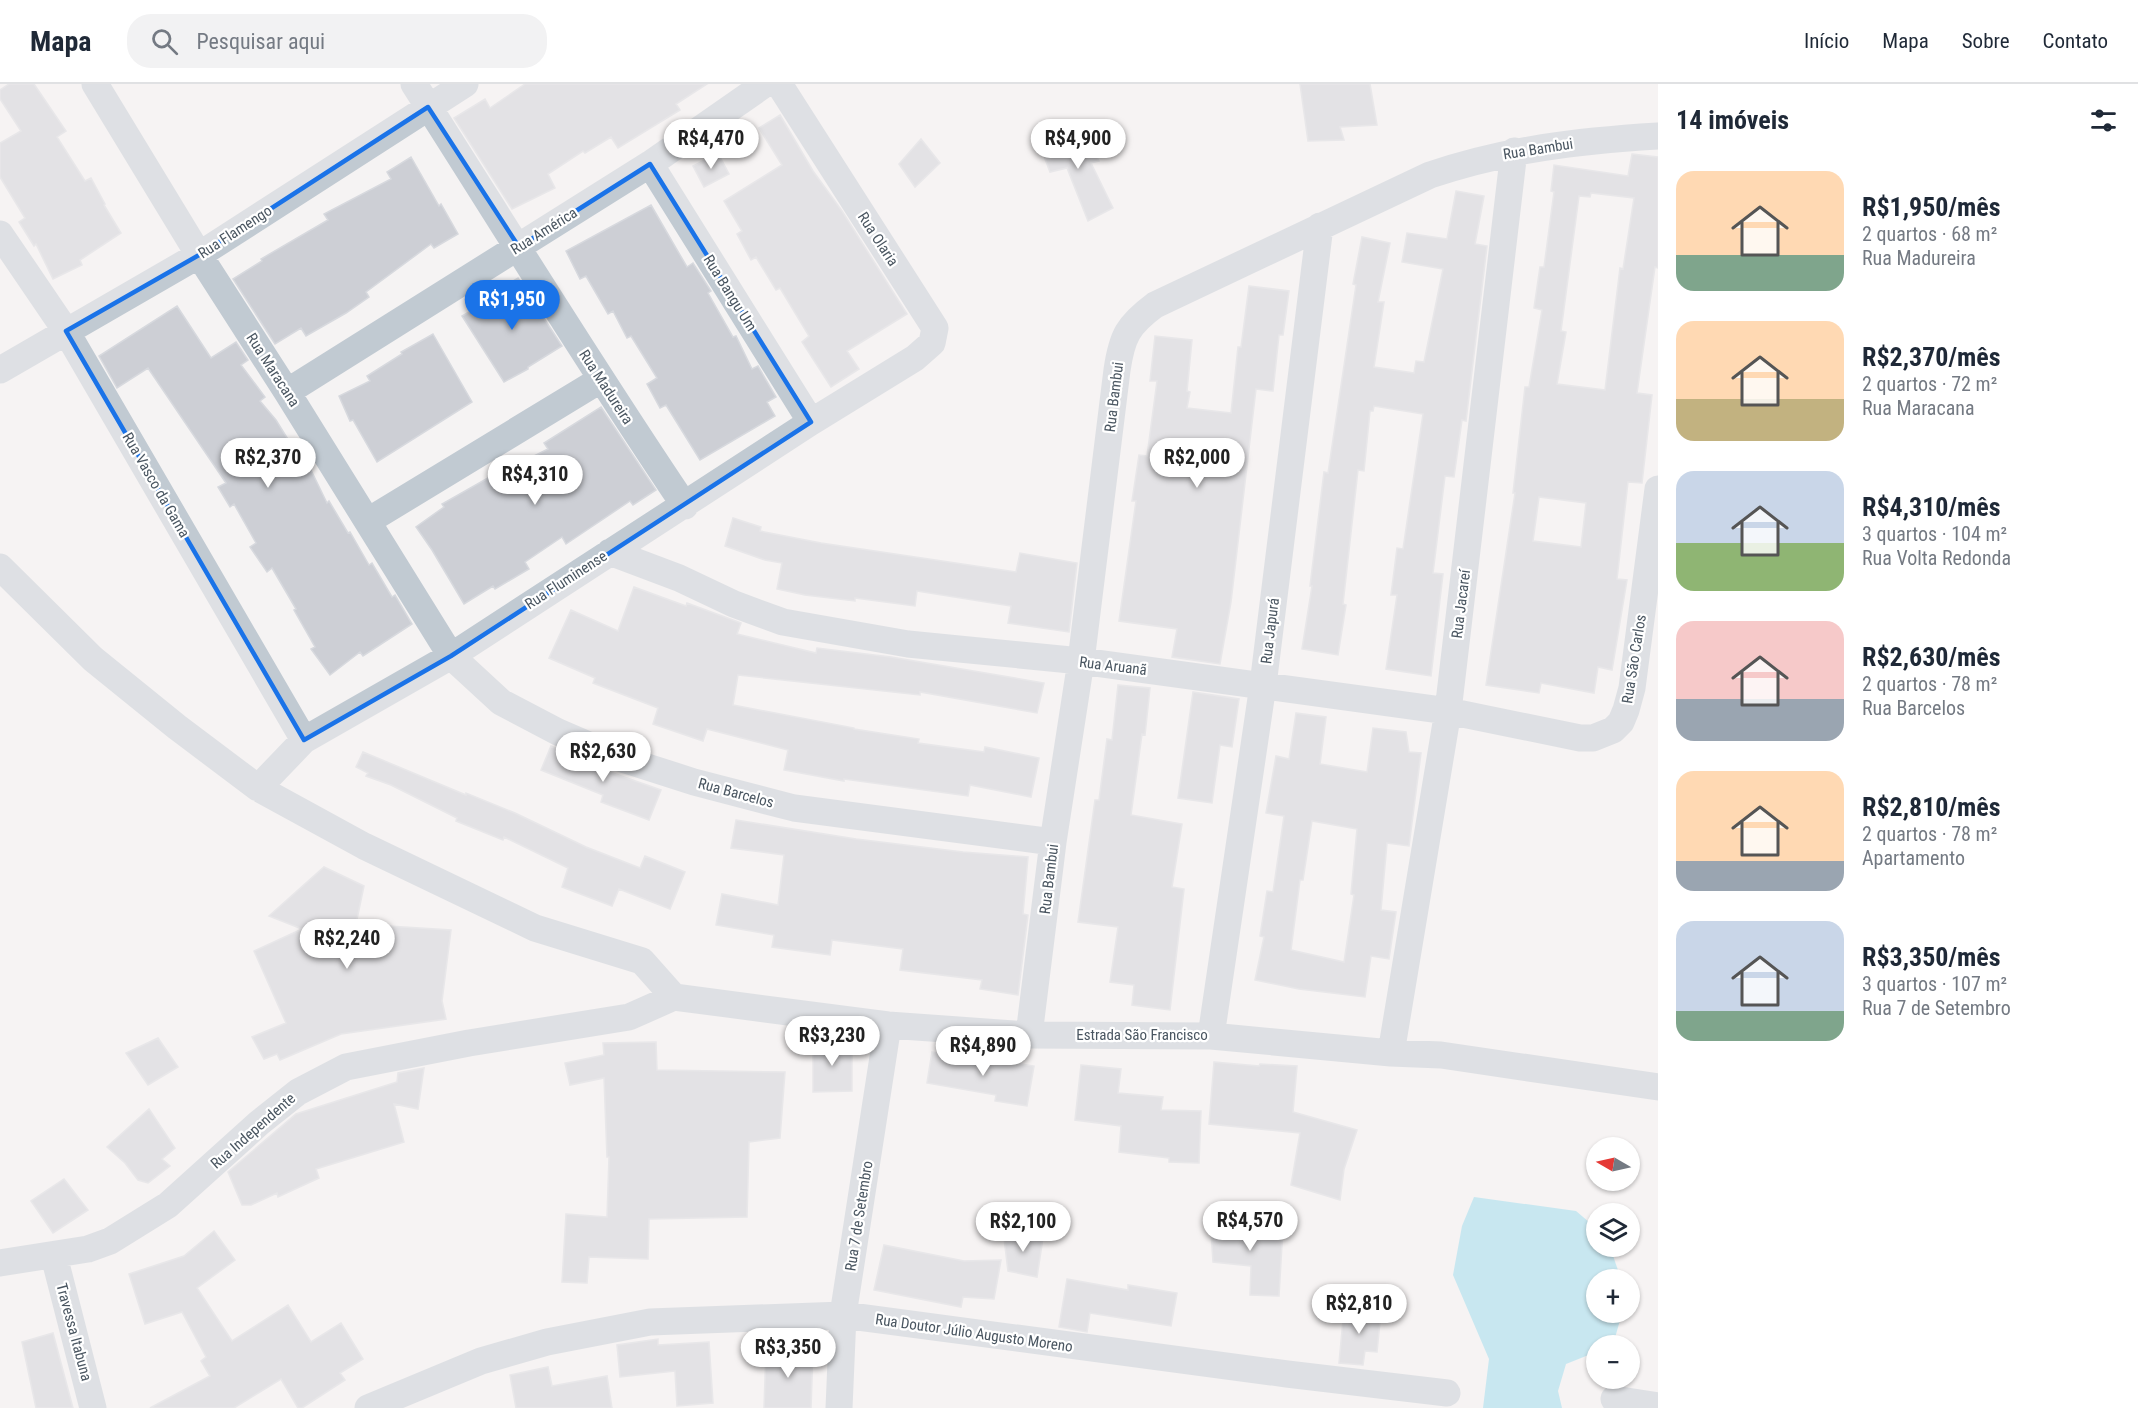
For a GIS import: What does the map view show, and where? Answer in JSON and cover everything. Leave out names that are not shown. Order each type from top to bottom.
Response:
[{"type":"street","name":"Rua Maracana","points":[[95,84],[199,255],[451,656]]},
{"type":"street","name":"Rua Madureira","points":[[414,84],[519,247],[600,380],[684,506]]},
{"type":"street","name":"Rua Flamengo","points":[[0,370],[199,255],[465,84]]},
{"type":"street","name":"Rua América","points":[[287,392],[650,164],[765,84]]},
{"type":"street","name":"Rua Olaria","points":[[779,84],[935,328],[932,343],[928,348],[915,358],[880,377]]},
{"type":"street","name":"Rua Bambui","points":[[1029,1035],[1053,842],[1081,661],[1117,370],[1124,336],[1140,316],[1155,305],[1430,175],[1472,161],[1514,151],[1600,140],[1658,136]]},
{"type":"street","name":"Rua Jacareí","points":[[1390,1053],[1448,711],[1514,151]]},
{"type":"street","name":"Rua Bangu Um","points":[[650,164],[811,422]]},
{"type":"street","name":"Rua Japurá","points":[[1211,1035],[1263,685],[1320,226]]},
{"type":"street","name":"Rua Vasco da Gama","points":[[0,234],[66,331],[304,740]]},
{"type":"street","name":"Rua Fluminense","points":[[258,788],[304,740],[451,656],[880,377]]},
{"type":"street","points":[[368,521],[600,380]]},
{"type":"street","name":"Rua São Carlos","points":[[1621,722],[1632,688],[1658,489]]},
{"type":"street","name":"Rua Aruanã","points":[[610,552],[783,622],[908,644],[1081,661],[1263,685],[1448,711],[1580,738],[1593,738],[1605,734],[1614,730],[1621,722]]},
{"type":"street","points":[[0,567],[93,659],[177,728],[258,788],[364,846],[535,928],[642,961],[674,997]]},
{"type":"street","name":"Rua Barcelos","points":[[451,656],[501,702],[558,732],[616,757],[694,782],[795,808],[1053,842]]},
{"type":"street","name":"Estrada São Francisco","points":[[674,997],[888,1025],[1029,1035],[1211,1035],[1390,1053],[1441,1055],[1658,1087]]},
{"type":"street","name":"Rua Independente","points":[[0,1263],[54,1256],[88,1249],[110,1241],[168,1205],[259,1122],[298,1092],[346,1067],[469,1043],[629,1017],[674,997]]},
{"type":"street","name":"Rua 7 de Setembro","points":[[838,1408],[843,1316],[888,1025]]},
{"type":"street","name":"Travessa Itabuna","points":[[54,1256],[93,1408]]},
{"type":"street","name":"Rua Doutor Júlio Augusto Moreno","points":[[380,1405],[481,1361],[547,1342],[650,1322],[843,1316],[1447,1393]]},
{"type":"street","points":[[1614,1399],[1658,1406]]},
{"type":"highlighted area","points":[[428,107],[519,247],[650,164],[811,422],[451,656],[304,740],[66,331],[199,255]]},
{"type":"water","points":[[1474,1197],[1576,1211],[1586,1220],[1586,1257],[1613,1257],[1618,1269],[1586,1269],[1586,1323],[1619,1323],[1616,1335],[1586,1335],[1586,1356],[1566,1364],[1558,1391],[1562,1408],[1483,1408],[1489,1359],[1453,1275],[1462,1226]]},
{"type":"building","points":[[9,84],[34,84],[66,131],[57,137],[85,181],[91,178],[121,233],[80,260],[82,265],[53,279],[36,244],[34,246],[19,222],[25,218],[0,177],[0,143],[21,131],[0,99],[0,90]]},
{"type":"building","points":[[525,84],[707,84],[676,104],[680,110],[618,148],[611,137],[585,153],[583,151],[548,174],[555,188],[512,209],[454,118],[485,99],[490,108]]},
{"type":"building","points":[[1300,84],[1370,84],[1377,125],[1340,127],[1344,140],[1308,141]]},
{"type":"building","points":[[780,115],[813,171],[842,211],[907,314],[847,351],[859,369],[831,387],[802,342],[809,336],[780,288],[776,290],[756,257],[751,260],[737,234],[742,231],[724,201],[782,165],[759,128]]},
{"type":"building","points":[[1084,132],[1099,161],[1091,163],[1113,208],[1088,221],[1067,168],[1050,172],[1038,140]]},
{"type":"building","points":[[921,139],[940,163],[915,187],[899,164]]},
{"type":"building","points":[[718,153],[729,174],[704,187],[693,166]]},
{"type":"building","points":[[1632,154],[1658,157],[1658,268],[1655,267],[1637,393],[1652,395],[1642,483],[1628,482],[1617,579],[1627,580],[1612,670],[1598,667],[1594,693],[1541,683],[1539,693],[1486,685],[1515,493],[1513,493],[1525,387],[1529,387],[1542,310],[1534,308],[1540,267],[1544,267],[1554,192],[1551,191],[1554,165],[1628,176]],"holes":[[[1591,193],[1634,198],[1623,269],[1620,268],[1605,390],[1557,384],[1566,332],[1561,331],[1579,196],[1590,197]],[[1539,497],[1586,503],[1581,547],[1533,541]]]},
{"type":"building","points":[[411,157],[458,234],[434,248],[431,244],[366,292],[369,297],[346,313],[306,336],[301,328],[275,344],[233,279],[262,261],[261,259],[328,220],[324,214],[391,179],[387,172]]},
{"type":"building","points":[[1456,191],[1484,196],[1475,244],[1487,246],[1466,421],[1462,420],[1454,477],[1445,476],[1433,573],[1443,574],[1431,676],[1386,669],[1397,595],[1391,595],[1397,548],[1403,549],[1423,414],[1374,406],[1373,411],[1370,411],[1364,471],[1358,470],[1343,604],[1346,605],[1338,655],[1302,649],[1312,586],[1310,586],[1324,472],[1328,473],[1356,285],[1353,284],[1362,237],[1390,243],[1378,302],[1384,302],[1374,367],[1414,373],[1416,361],[1424,362],[1443,269],[1402,262],[1407,233],[1447,239]]},
{"type":"building","points":[[651,205],[687,267],[693,263],[711,291],[708,293],[733,337],[736,336],[752,369],[758,366],[776,397],[767,402],[775,416],[700,460],[666,405],[660,408],[647,384],[657,378],[631,336],[627,338],[613,311],[608,314],[586,276],[580,279],[566,251]]},
{"type":"building","points":[[518,278],[562,346],[504,382],[462,316],[500,294],[498,290]]},
{"type":"building","points":[[1249,286],[1289,291],[1283,335],[1279,335],[1273,391],[1256,389],[1231,602],[1220,664],[1172,657],[1177,629],[1119,621],[1136,501],[1132,501],[1139,455],[1147,456],[1157,381],[1150,381],[1155,336],[1192,340],[1187,391],[1190,392],[1187,408],[1231,413],[1238,347],[1241,347]]},
{"type":"building","points":[[177,306],[211,358],[236,342],[248,360],[241,365],[265,397],[260,401],[276,420],[307,470],[310,468],[327,503],[329,501],[369,565],[372,563],[392,597],[395,595],[412,624],[363,656],[360,652],[330,675],[311,649],[315,647],[272,568],[267,572],[250,547],[256,543],[234,504],[230,507],[218,487],[226,483],[148,368],[117,388],[99,356]]},
{"type":"building","points":[[433,334],[472,402],[377,462],[353,420],[350,421],[339,396],[370,381],[367,376],[402,354],[401,352]]},
{"type":"building","points":[[601,407],[656,490],[633,505],[630,501],[566,544],[562,537],[525,562],[529,569],[495,589],[493,586],[464,604],[416,527],[444,507],[442,504],[509,466],[510,468],[548,449],[544,443]]},
{"type":"building","points":[[733,518],[761,527],[760,531],[821,543],[1016,572],[1020,553],[1077,563],[1069,632],[1008,623],[1011,606],[917,591],[915,606],[855,598],[855,601],[805,595],[777,589],[782,563],[765,560],[725,546]]},
{"type":"building","points":[[634,587],[741,623],[737,634],[816,653],[817,648],[891,657],[1044,683],[1037,713],[920,692],[920,695],[738,675],[733,705],[854,729],[919,739],[918,743],[984,752],[985,747],[1039,758],[1031,797],[970,785],[968,796],[844,779],[844,781],[784,770],[788,750],[707,729],[703,741],[653,724],[658,708],[593,683],[595,678],[549,658],[571,610],[618,631]]},
{"type":"building","points":[[1118,685],[1150,688],[1145,735],[1142,734],[1131,815],[1182,824],[1172,887],[1184,889],[1170,1010],[1132,1005],[1134,985],[1110,982],[1118,927],[1078,922],[1095,800],[1099,800],[1107,739],[1112,740]]},
{"type":"building","points":[[1193,692],[1239,699],[1232,747],[1220,745],[1212,803],[1178,798]]},
{"type":"building","points":[[1296,713],[1326,717],[1320,764],[1367,772],[1373,728],[1406,732],[1409,752],[1421,753],[1409,846],[1387,843],[1381,910],[1396,912],[1389,959],[1371,956],[1365,997],[1299,989],[1255,980],[1264,937],[1260,936],[1267,891],[1273,892],[1284,816],[1266,813],[1276,756],[1289,759]],"holes":[[[1312,821],[1357,829],[1351,894],[1354,895],[1344,962],[1291,950],[1300,880],[1303,880]]]},
{"type":"building","points":[[551,746],[610,772],[661,790],[649,820],[601,802],[603,795],[541,770]]},
{"type":"building","points":[[363,752],[515,813],[586,847],[640,868],[645,856],[685,872],[670,909],[619,889],[612,906],[562,887],[568,868],[504,837],[503,840],[456,821],[457,818],[391,785],[366,776],[368,773],[356,767]]},
{"type":"building","points":[[736,820],[856,839],[1028,857],[1023,914],[1028,915],[1018,995],[980,989],[982,980],[900,970],[903,949],[832,940],[830,955],[772,947],[774,935],[716,925],[722,894],[778,905],[784,855],[731,848]]},
{"type":"building","points":[[324,867],[364,886],[356,924],[451,930],[442,1001],[446,1019],[341,1034],[280,1060],[277,1054],[264,1059],[252,1037],[286,1023],[254,951],[302,929],[269,916]]},
{"type":"building","points":[[158,1038],[178,1067],[148,1085],[126,1053]]},
{"type":"building","points":[[656,1042],[657,1070],[785,1072],[780,1138],[749,1142],[747,1217],[649,1219],[648,1259],[589,1257],[587,1283],[562,1282],[566,1214],[607,1217],[609,1157],[607,1157],[604,1078],[570,1085],[565,1063],[604,1055],[603,1043]]},
{"type":"building","points":[[813,1043],[852,1043],[852,1091],[813,1092]]},
{"type":"building","points":[[932,1052],[1001,1065],[1002,1061],[1034,1066],[1027,1106],[995,1101],[996,1095],[927,1083]]},
{"type":"building","points":[[1214,1062],[1259,1066],[1260,1064],[1297,1066],[1293,1112],[1357,1130],[1344,1169],[1340,1200],[1291,1185],[1300,1133],[1209,1124]]},
{"type":"building","points":[[1081,1065],[1121,1069],[1118,1093],[1163,1097],[1161,1110],[1201,1111],[1199,1163],[1169,1162],[1169,1158],[1119,1152],[1121,1126],[1075,1120]]},
{"type":"building","points":[[424,1068],[418,1109],[394,1104],[404,1142],[316,1169],[319,1178],[278,1197],[277,1193],[251,1205],[242,1205],[228,1172],[296,1114],[397,1082],[398,1073]]},
{"type":"building","points":[[149,1109],[175,1148],[162,1159],[170,1166],[148,1183],[138,1180],[125,1163],[107,1147]]},
{"type":"building","points":[[64,1179],[88,1210],[53,1233],[31,1201]]},
{"type":"building","points":[[1210,1216],[1236,1220],[1235,1224],[1283,1227],[1279,1296],[1250,1295],[1251,1266],[1213,1262]]},
{"type":"building","points":[[1003,1230],[1043,1238],[1037,1277],[1008,1271]]},
{"type":"building","points":[[214,1231],[235,1260],[197,1288],[232,1341],[288,1305],[311,1342],[341,1323],[363,1359],[340,1373],[345,1380],[302,1408],[298,1408],[281,1379],[234,1408],[150,1408],[210,1376],[201,1361],[206,1357],[182,1312],[145,1324],[129,1274],[184,1256]]},
{"type":"building","points":[[884,1245],[964,1261],[1001,1260],[994,1299],[963,1297],[961,1307],[874,1290]]},
{"type":"building","points":[[1067,1279],[1128,1290],[1128,1285],[1177,1293],[1171,1326],[1090,1313],[1087,1332],[1059,1327]]},
{"type":"building","points":[[1344,1309],[1381,1312],[1377,1352],[1365,1351],[1363,1365],[1339,1363]]},
{"type":"building","points":[[53,1333],[73,1408],[36,1408],[22,1342]]},
{"type":"building","points":[[658,1339],[658,1345],[709,1342],[713,1403],[677,1406],[675,1371],[620,1377],[617,1345]]},
{"type":"building","points":[[766,1350],[813,1351],[811,1408],[764,1408]]},
{"type":"building","points":[[548,1367],[552,1386],[607,1376],[612,1408],[516,1408],[510,1375]]}]
